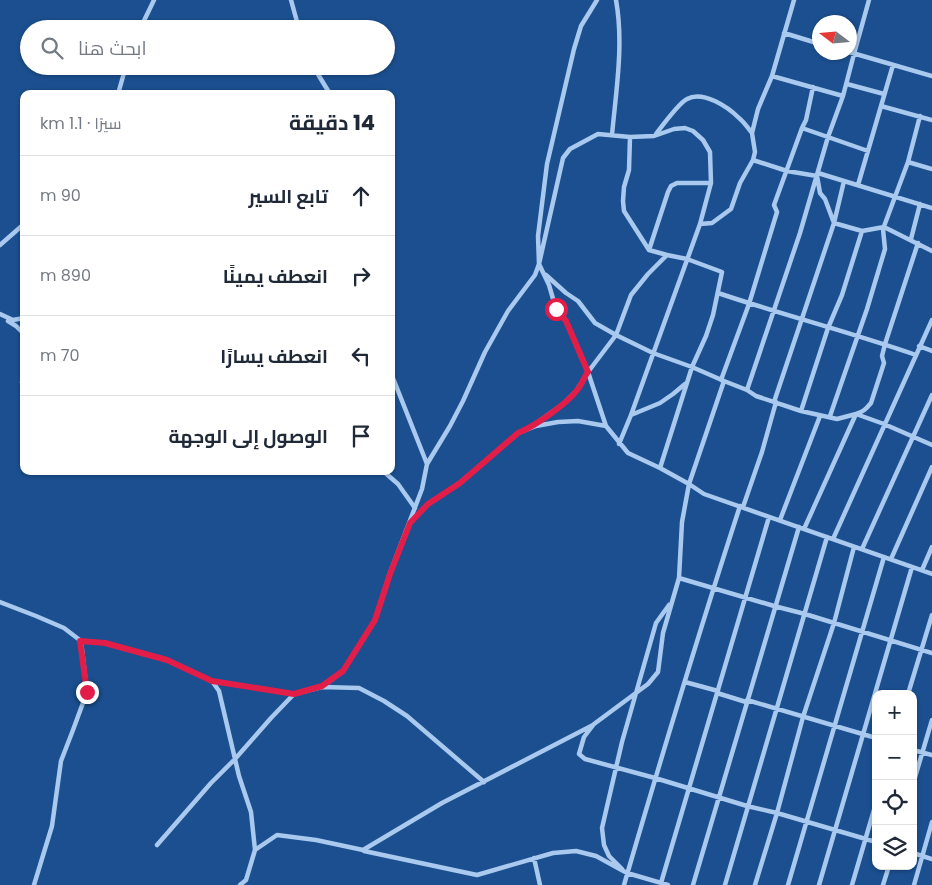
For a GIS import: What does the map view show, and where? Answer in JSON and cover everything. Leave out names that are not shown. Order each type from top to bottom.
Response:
[{"type":"street","points":[[144,20],[154,0]]},
{"type":"street","points":[[291,0],[296,20]]},
{"type":"street","points":[[598,0],[581,26],[547,164],[538,236],[540,264],[556,309],[566,321],[588,372],[606,426],[628,453],[660,468],[704,494],[932,574]]},
{"type":"street","points":[[612,135],[620,18],[616,0]]},
{"type":"street","points":[[700,224],[712,222],[731,209],[740,183],[753,160],[755,152],[752,133],[758,109],[772,76],[794,0]]},
{"type":"street","points":[[857,37],[869,0]]},
{"type":"street","points":[[784,33],[812,42]]},
{"type":"street","points":[[857,54],[932,76]]},
{"type":"street","points":[[747,390],[800,233],[828,136],[847,84],[851,60]]},
{"type":"street","points":[[858,185],[893,65]]},
{"type":"street","points":[[119,90],[123,75]]},
{"type":"street","points":[[318,75],[327,90]]},
{"type":"street","points":[[772,76],[843,96]]},
{"type":"street","points":[[116,90],[121,82]]},
{"type":"street","points":[[847,84],[884,94]]},
{"type":"street","points":[[363,850],[442,803],[594,724],[648,684],[658,672],[663,633],[679,578],[682,522],[689,484],[722,380],[749,304],[777,212],[774,205],[806,120],[813,87]]},
{"type":"street","points":[[654,136],[686,99],[696,96],[705,97],[730,110],[741,119],[752,133]]},
{"type":"street","points":[[881,106],[932,120]]},
{"type":"street","points":[[830,416],[885,248],[884,227],[908,162],[920,116]]},
{"type":"street","points":[[322,686],[343,671],[375,620],[422,489],[427,464],[450,426],[494,336],[508,312],[535,275],[540,264],[562,158],[570,149],[598,134],[630,137],[654,136],[674,128],[685,128],[693,131],[703,140],[710,152],[711,183],[700,224],[619,444]]},
{"type":"street","points":[[802,128],[868,150]]},
{"type":"street","points":[[630,137],[629,170],[624,187],[624,211],[648,250],[687,259],[722,272],[713,314],[686,384],[660,468]]},
{"type":"street","points":[[753,160],[787,170],[818,174],[932,208]]},
{"type":"street","points":[[908,162],[932,169]]},
{"type":"street","points":[[818,174],[820,193],[834,223]]},
{"type":"street","points":[[624,885],[713,588],[762,452],[775,402],[834,223],[844,181]]},
{"type":"street","points":[[648,250],[671,186],[677,183],[711,183]]},
{"type":"street","points":[[911,239],[920,204]]},
{"type":"street","points":[[834,223],[862,231],[884,227],[932,251]]},
{"type":"street","points":[[0,245],[20,228]]},
{"type":"street","points":[[801,411],[828,328],[842,295],[862,231]]},
{"type":"street","points":[[545,274],[578,301],[595,323],[616,335],[653,353],[747,390],[756,396],[801,411],[837,418],[861,413],[871,403],[884,363],[882,356],[885,344],[918,243]]},
{"type":"street","points":[[528,429],[577,390],[616,335],[631,295],[667,255]]},
{"type":"street","points":[[718,293],[916,354]]},
{"type":"street","points":[[0,314],[20,330]]},
{"type":"street","points":[[0,322],[20,319]]},
{"type":"street","points":[[725,885],[747,806],[830,538],[932,320]]},
{"type":"street","points":[[919,346],[932,351]]},
{"type":"street","points":[[395,383],[427,464]]},
{"type":"street","points":[[631,415],[660,403],[686,384]]},
{"type":"street","points":[[862,549],[932,395]]},
{"type":"street","points":[[856,414],[932,445]]},
{"type":"street","points":[[693,885],[774,606],[801,528],[856,414]]},
{"type":"street","points":[[780,520],[820,416]]},
{"type":"street","points":[[410,523],[428,504],[460,483],[518,433],[536,426],[558,422],[578,421],[606,426]]},
{"type":"street","points":[[891,559],[932,467]]},
{"type":"street","points":[[388,475],[398,484],[415,508]]},
{"type":"street","points":[[661,883],[769,516]]},
{"type":"street","points":[[755,885],[804,717],[834,623],[854,547]]},
{"type":"street","points":[[922,570],[932,547]]},
{"type":"street","points":[[788,885],[884,557]]},
{"type":"street","points":[[819,885],[912,567]]},
{"type":"street","points":[[679,578],[806,614],[932,653]]},
{"type":"street","points":[[627,873],[609,856],[604,845],[602,828],[615,767],[656,623],[673,599]]},
{"type":"street","points":[[0,602],[64,628],[80,641],[105,643],[167,660],[212,681],[294,694],[322,686],[359,688],[407,716],[484,782]]},
{"type":"street","points":[[909,690],[932,614]]},
{"type":"street","points":[[34,885],[52,826],[61,761],[87,692],[80,641]]},
{"type":"street","points":[[212,681],[219,691],[239,776],[251,812],[255,850],[246,880],[240,885]]},
{"type":"street","points":[[685,682],[872,737]]},
{"type":"street","points":[[157,845],[211,783],[294,694]]},
{"type":"street","points":[[914,780],[932,720]]},
{"type":"street","points":[[594,724],[584,737],[579,754],[585,759],[747,806],[777,812],[872,841]]},
{"type":"street","points":[[917,751],[932,755]]},
{"type":"street","points":[[852,885],[872,816]]},
{"type":"street","points":[[914,885],[932,822]]},
{"type":"street","points":[[255,850],[277,835],[316,840],[477,874],[553,853],[576,851],[596,856],[627,873],[668,885]]},
{"type":"street","points":[[917,854],[932,859]]},
{"type":"street","points":[[534,858],[540,885]]},
{"type":"street","points":[[883,885],[888,870]]},
{"type":"route","points":[[87,692],[80,641],[105,643],[167,660],[212,681],[294,694],[322,686],[343,671],[375,620],[390,574],[410,523],[428,504],[460,483],[518,433],[528,429],[562,404],[577,390],[588,372],[566,321],[556,309]]}]
